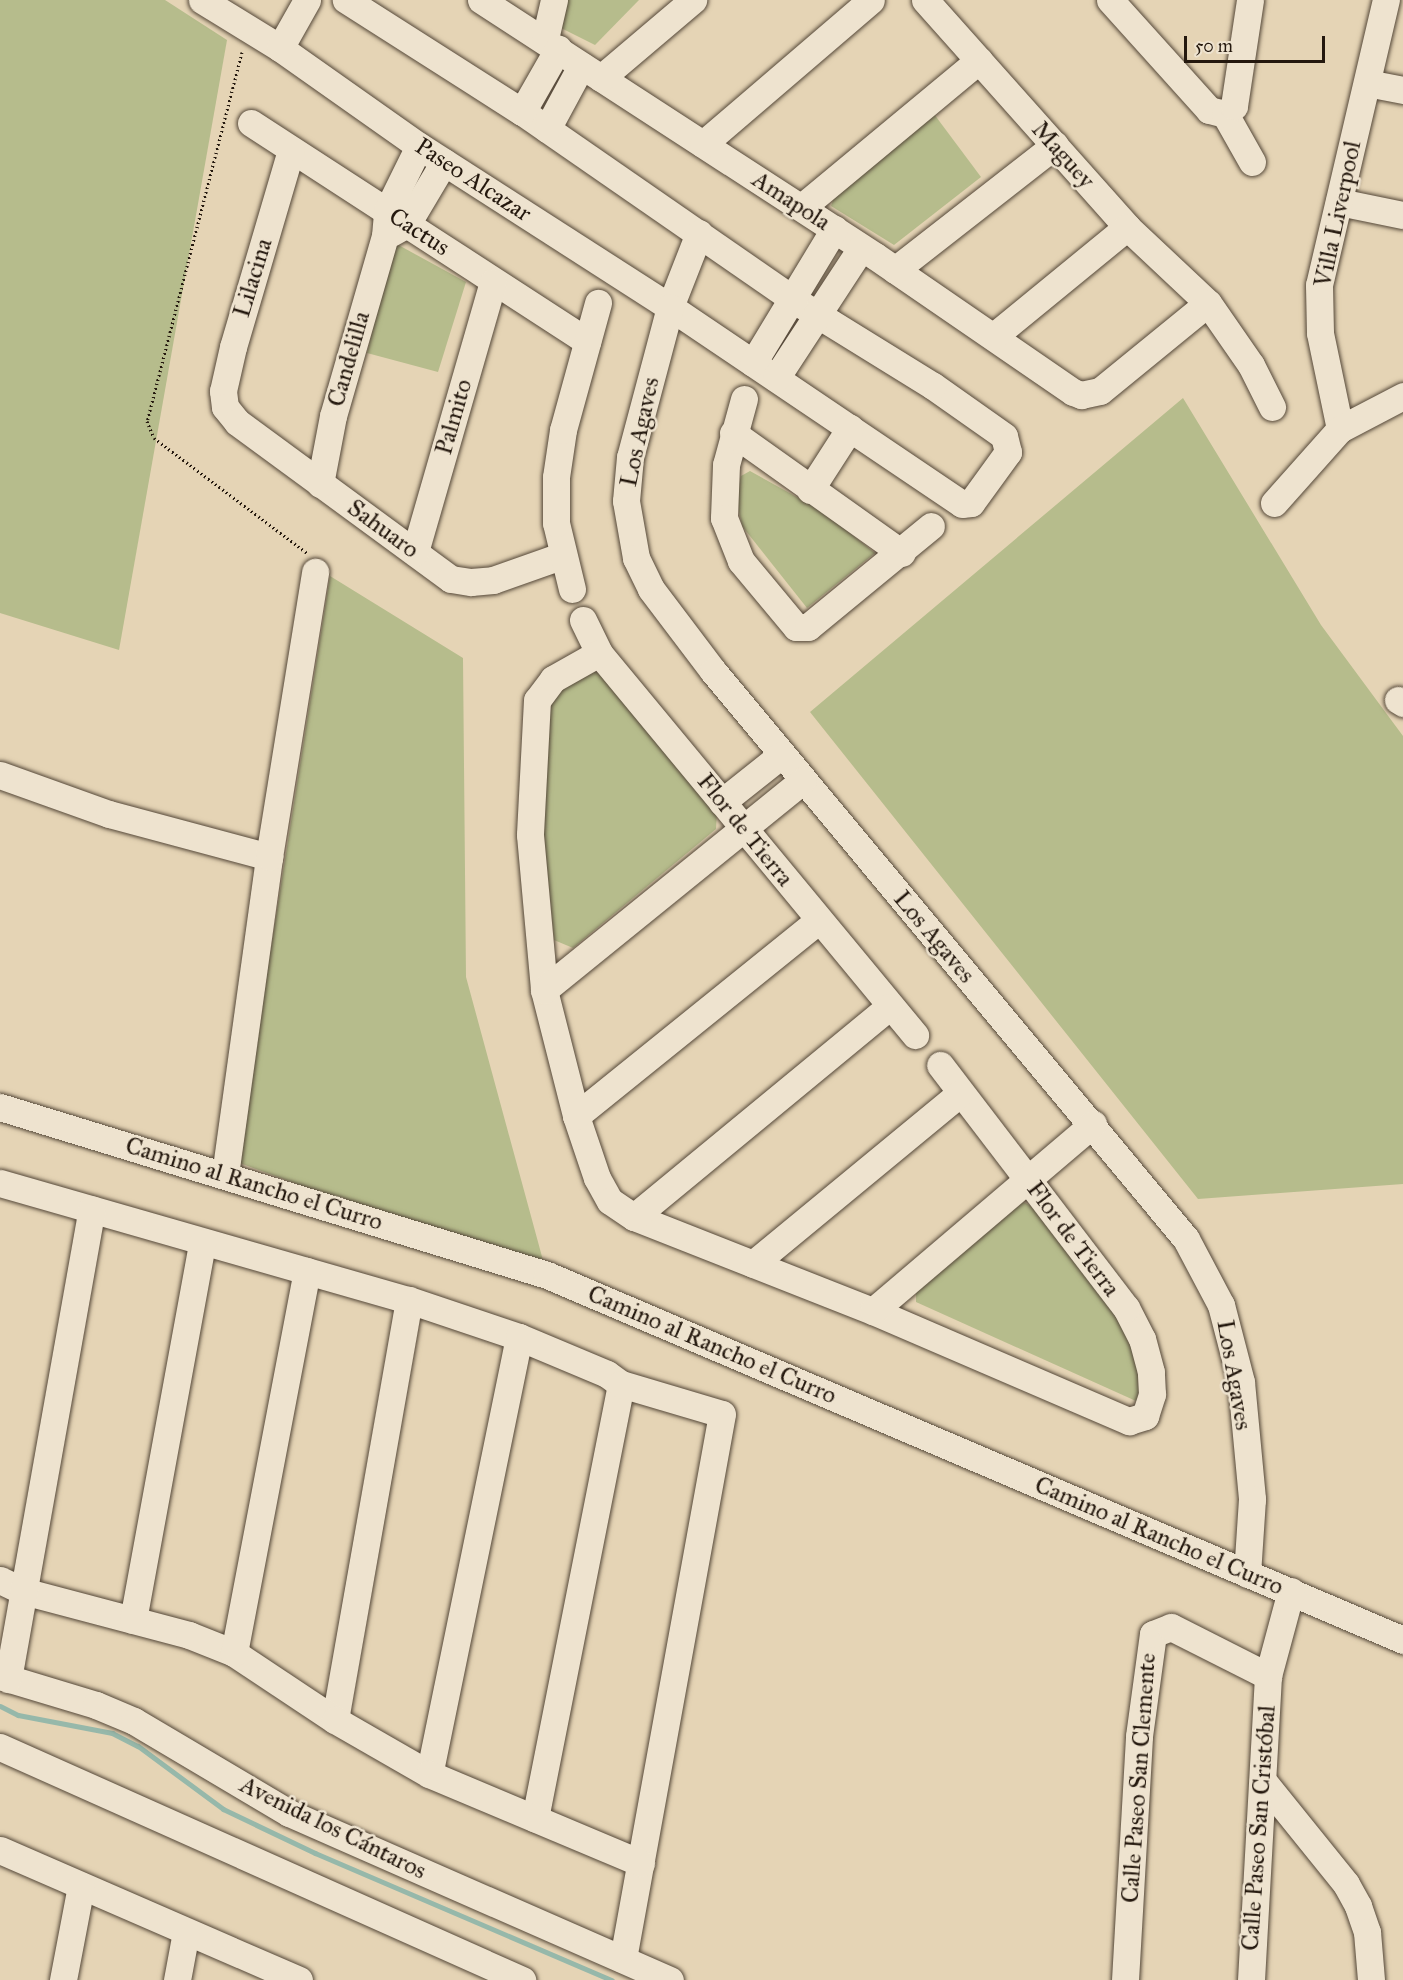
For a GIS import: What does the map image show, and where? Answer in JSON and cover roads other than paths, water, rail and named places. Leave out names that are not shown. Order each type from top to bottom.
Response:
[{"type":"street","name":"Paseo Alcazar","points":[[202,0],[280,48],[419,146],[670,307],[965,505],[971,503],[1008,452],[1004,436],[933,386],[816,314]]},
{"type":"street","points":[[280,48],[307,0]]},
{"type":"street","points":[[346,0],[522,112],[816,314]]},
{"type":"street","name":"Amapola","points":[[482,0],[802,207],[1073,392],[1081,395],[1100,391],[1208,303]]},
{"type":"street","points":[[522,112],[551,44],[554,0]]},
{"type":"street","points":[[547,129],[591,72],[693,0]]},
{"type":"street","points":[[703,144],[871,0]]},
{"type":"street","name":"Maguey","points":[[925,0],[1127,226],[1208,303],[1251,365],[1272,407]]},
{"type":"street","points":[[1110,0],[1209,110],[1225,114],[1252,162]]},
{"type":"street","points":[[1225,114],[1234,106],[1250,0]]},
{"type":"street","name":"Villa Liverpool","points":[[1340,429],[1320,333],[1319,285],[1386,0]]},
{"type":"street","points":[[802,207],[979,60]]},
{"type":"street","points":[[1367,83],[1403,90]]},
{"type":"street","name":"Cactus","points":[[251,123],[393,224],[493,282],[587,341]]},
{"type":"street","points":[[895,270],[1055,145]]},
{"type":"street","points":[[393,224],[419,146]]},
{"type":"street","name":"Lilacina","points":[[225,407],[224,391],[230,357],[291,150]]},
{"type":"street","points":[[393,224],[444,162]]},
{"type":"street","points":[[1339,202],[1403,215]]},
{"type":"street","name":"Candelilla","points":[[320,484],[333,416],[393,224]]},
{"type":"street","points":[[994,336],[1127,226]]},
{"type":"street","points":[[753,363],[794,300],[834,229]]},
{"type":"street","name":"Los Agaves","points":[[699,233],[670,307],[630,458],[626,501],[629,530],[636,558],[651,589],[781,755],[1094,1124],[1186,1239],[1221,1305],[1241,1382],[1252,1499],[1247,1574]]},
{"type":"street","points":[[776,378],[861,248]]},
{"type":"street","name":"Palmito","points":[[415,552],[493,282]]},
{"type":"street","points":[[572,589],[561,556],[556,523],[556,477],[563,430],[598,303]]},
{"type":"street","points":[[1274,503],[1340,429],[1403,396]]},
{"type":"street","points":[[744,399],[733,433],[722,497],[730,540],[741,561],[796,627],[808,627],[902,553],[931,526]]},
{"type":"street","name":"Sahuaro","points":[[225,407],[237,422],[451,579],[471,582],[493,580],[561,556]]},
{"type":"street","points":[[810,490],[850,428]]},
{"type":"street","points":[[733,433],[810,490],[902,553]]},
{"type":"street","points":[[225,1175],[269,857],[315,572]]},
{"type":"street","name":"Flor de Tierra","points":[[583,620],[599,653],[889,1007],[915,1035]]},
{"type":"street","points":[[599,653],[553,679],[537,700],[530,836],[544,990],[576,1116],[597,1178],[610,1201],[634,1217],[873,1311],[1094,1124]]},
{"type":"street","points":[[722,802],[781,755]]},
{"type":"street","points":[[0,775],[109,814],[269,857]]},
{"type":"street","points":[[544,990],[802,781]]},
{"type":"street","points":[[576,1116],[818,921]]},
{"type":"street","points":[[634,1217],[889,1007]]},
{"type":"street","name":"Flor de Tierra","points":[[873,1311],[1129,1421],[1145,1416],[1152,1394],[1142,1339],[1126,1308],[959,1094],[940,1065]]},
{"type":"street","points":[[753,1264],[959,1094]]},
{"type":"street","name":"Camino al Rancho el Curro","points":[[0,1107],[547,1275],[1403,1640]]},
{"type":"street","points":[[0,1183],[202,1243],[409,1300],[519,1337],[607,1374],[621,1384],[722,1414],[623,1959]]},
{"type":"street","points":[[4,1677],[12,1585],[92,1209]]},
{"type":"street","points":[[133,1620],[202,1243]]},
{"type":"street","points":[[234,1653],[307,1271]]},
{"type":"street","points":[[335,1720],[409,1300]]},
{"type":"street","points":[[429,1774],[519,1337]]},
{"type":"street","points":[[536,1819],[621,1384]]},
{"type":"street","points":[[12,1585],[133,1620],[234,1653],[335,1720],[429,1774],[641,1863]]},
{"type":"street","name":"Calle Paseo San Cristóbal","points":[[1251,1980],[1268,1676],[1292,1591]]},
{"type":"street","name":"Calle Paseo San Clemente","points":[[1125,1980],[1139,1736],[1153,1634],[1171,1627],[1268,1676]]},
{"type":"street","name":"Avenida los Cántaros","points":[[4,1677],[96,1705],[134,1721],[289,1813],[667,1979]]},
{"type":"street","points":[[0,1747],[522,1980]]},
{"type":"street","points":[[1263,1780],[1354,1898],[1367,1932],[1371,1980]]},
{"type":"street","points":[[0,1850],[292,1979]]},
{"type":"street","points":[[63,1980],[81,1886]]},
{"type":"street","points":[[177,1980],[186,1932]]},
{"type":"waterway","points":[[0,1706],[18,1715],[112,1733],[138,1746],[223,1809],[315,1853],[612,1980]]}]
